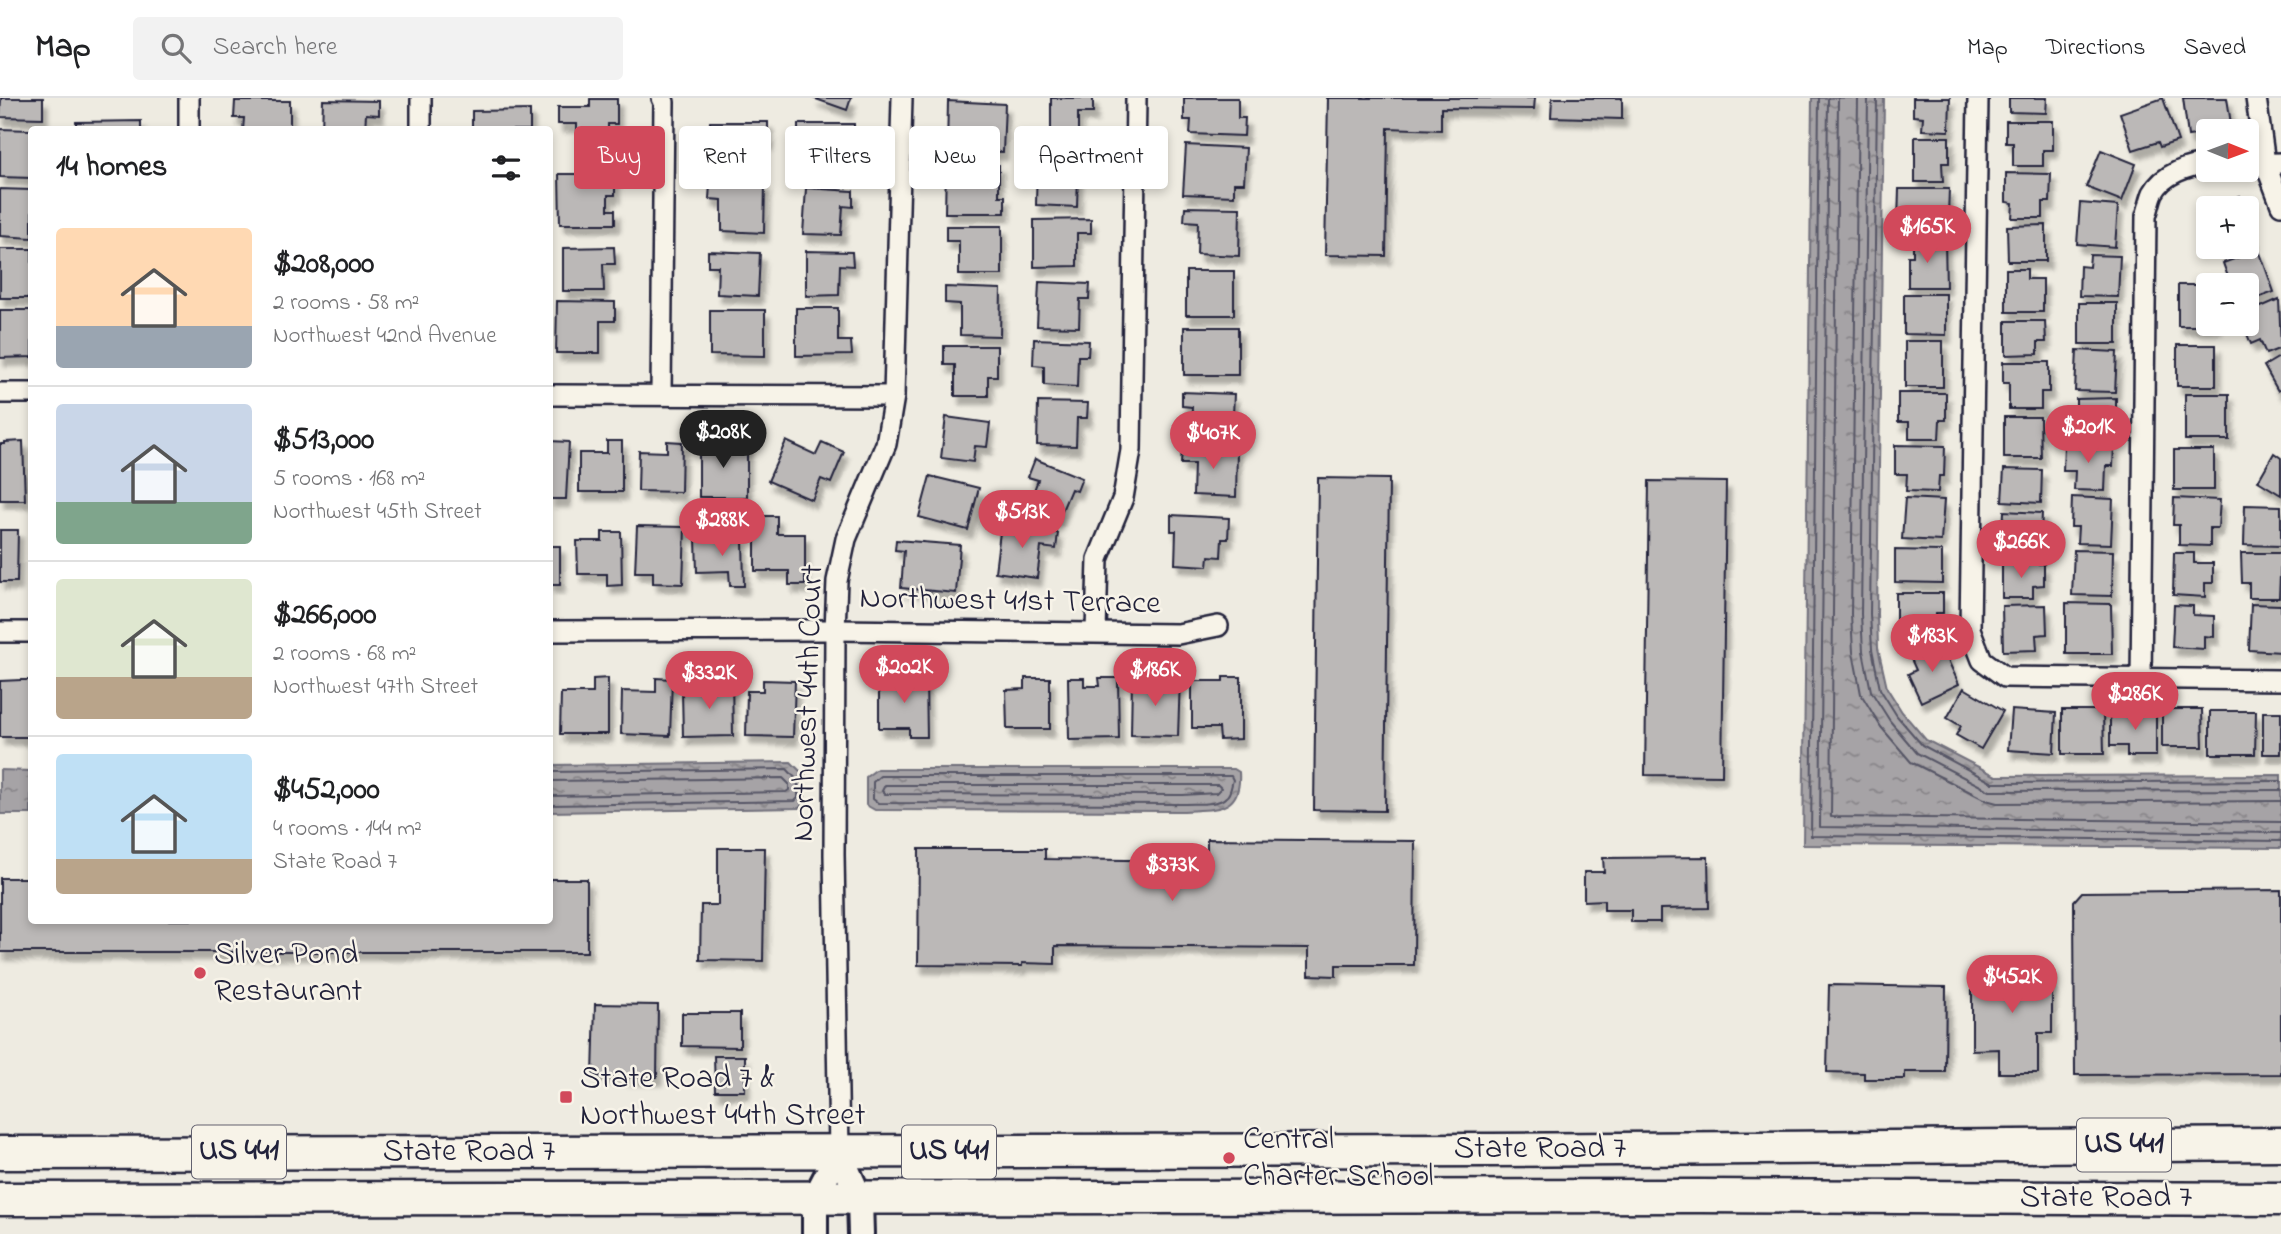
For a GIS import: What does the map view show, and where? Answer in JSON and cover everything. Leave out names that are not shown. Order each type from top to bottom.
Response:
[{"type":"main road","name":"State Road 7","points":[[0,1153],[839,1152],[2281,1144]]},
{"type":"main road","points":[[155,1199],[180,1181],[208,1170],[336,1152]]},
{"type":"main road","points":[[4,1199],[96,1181],[123,1171],[141,1153]]},
{"type":"main road","name":"State Road 7","points":[[4,1199],[1712,1196],[2281,1199]]},
{"type":"street","points":[[189,98],[189,126]]},
{"type":"street","points":[[421,98],[421,126]]},
{"type":"street","points":[[661,394],[662,98]]},
{"type":"street","name":"Northwest 44th Court","points":[[839,1152],[834,855],[837,580],[846,539],[886,444],[894,396],[902,98]]},
{"type":"street","points":[[1096,632],[1098,559],[1123,498],[1131,450],[1136,98]]},
{"type":"street","points":[[1978,98],[1970,629],[1982,660],[2005,677],[2281,680]]},
{"type":"street","points":[[2256,98],[2264,163],[2281,205]]},
{"type":"street","points":[[2141,680],[2147,216],[2154,191],[2169,176],[2196,165]]},
{"type":"street","points":[[0,393],[28,393]]},
{"type":"street","points":[[553,394],[894,396]]},
{"type":"street","name":"Northwest 41st Terrace","points":[[553,631],[835,630],[1178,634],[1218,626]]},
{"type":"street","points":[[0,632],[28,632]]},
{"type":"street","points":[[815,1234],[815,1198],[839,1152]]},
{"type":"street","points":[[839,1152],[860,1199],[861,1234]]},
{"type":"water","points":[[1812,98],[1884,98],[1877,614],[1878,648],[1887,688],[1902,712],[1926,740],[1996,776],[2281,775],[2281,848],[1803,845]]},
{"type":"water","points":[[791,762],[805,776],[805,802],[799,808],[553,812],[553,765]]},
{"type":"water","points":[[877,769],[1234,769],[1239,772],[1239,785],[1231,802],[1206,810],[875,810],[866,805],[866,777]]},
{"type":"water","points":[[0,770],[28,771],[28,814],[0,814]]},
{"type":"building","points":[[1,98],[43,98],[43,118],[0,117]]},
{"type":"building","points":[[813,98],[851,98],[847,110]]},
{"type":"building","points":[[1051,98],[1093,98],[1093,113],[1078,113],[1078,126],[1051,126]]},
{"type":"building","points":[[1184,98],[1238,98],[1238,118],[1245,118],[1244,136],[1190,134],[1191,120],[1184,120]]},
{"type":"building","points":[[1328,98],[1535,98],[1534,109],[1441,108],[1441,130],[1388,128],[1386,256],[1325,255]]},
{"type":"building","points":[[1552,98],[1622,98],[1622,119],[1551,117]]},
{"type":"building","points":[[1913,98],[1950,98],[1949,131],[1922,130],[1923,117],[1913,116]]},
{"type":"building","points":[[2009,98],[2047,98],[2046,113],[2009,112]]},
{"type":"building","points":[[2163,98],[2178,141],[2160,147],[2158,142],[2133,150],[2120,113]]},
{"type":"building","points":[[2183,98],[2227,98],[2230,119],[2196,119],[2196,135],[2188,136]]},
{"type":"building","points":[[590,99],[617,99],[617,124],[558,124],[558,107],[590,107]]},
{"type":"building","points":[[323,100],[379,101],[379,115],[366,114],[365,126],[322,126]]},
{"type":"building","points":[[235,101],[290,101],[290,126],[243,126],[244,118],[234,118]]},
{"type":"building","points":[[948,101],[1005,104],[1003,152],[1000,152],[1000,126],[947,126]]},
{"type":"building","points":[[530,110],[530,126],[472,126],[472,111]]},
{"type":"building","points":[[141,121],[141,126],[76,126],[76,122]]},
{"type":"building","points":[[2006,121],[2053,121],[2053,150],[2043,150],[2043,166],[2013,166],[2013,143],[2006,143]]},
{"type":"building","points":[[710,122],[768,122],[768,126],[710,126]]},
{"type":"building","points":[[798,124],[854,124],[854,126]]},
{"type":"building","points":[[0,129],[28,130],[28,178],[0,177]]},
{"type":"building","points":[[1915,137],[1949,137],[1949,163],[1942,163],[1943,182],[1915,182]]},
{"type":"building","points":[[1186,145],[1246,148],[1244,183],[1234,183],[1234,196],[1183,194]]},
{"type":"building","points":[[2101,150],[2136,164],[2122,201],[2086,187]]},
{"type":"building","points":[[2006,173],[2051,174],[2050,202],[2043,202],[2043,218],[2012,218],[2013,203],[2006,202]]},
{"type":"building","points":[[559,174],[574,174],[574,189],[615,189],[615,195],[608,195],[608,210],[615,210],[615,224],[560,224]]},
{"type":"building","points":[[0,189],[28,190],[28,238],[0,236]]},
{"type":"building","points":[[710,189],[765,189],[764,233],[722,231],[722,200],[709,199]]},
{"type":"building","points":[[806,189],[853,191],[853,207],[843,206],[841,235],[803,234]]},
{"type":"building","points":[[945,189],[999,189],[999,196],[1005,196],[1005,213],[945,213]]},
{"type":"building","points":[[1036,189],[1078,189],[1077,207],[1036,205]]},
{"type":"building","points":[[1899,189],[1949,189],[1948,215],[1942,215],[1942,235],[1911,235],[1911,221],[1898,221]]},
{"type":"building","points":[[2080,203],[2118,206],[2115,247],[2077,244]]},
{"type":"building","points":[[1185,207],[1240,208],[1239,256],[1197,254],[1198,222],[1184,221]]},
{"type":"building","points":[[1091,219],[1091,233],[1077,233],[1077,266],[1034,267],[1034,220]]},
{"type":"building","points":[[2046,225],[2046,261],[2008,261],[2007,226]]},
{"type":"building","points":[[946,226],[1002,226],[1002,275],[959,275],[959,241],[946,241]]},
{"type":"building","points":[[1913,241],[1945,241],[1946,287],[1908,287],[1908,256],[1913,256]]},
{"type":"building","points":[[614,247],[615,264],[603,264],[604,291],[563,291],[563,248]]},
{"type":"building","points":[[0,249],[28,249],[28,298],[0,298]]},
{"type":"building","points":[[2259,250],[2274,292],[2259,298],[2259,273],[2227,273],[2223,263],[2234,259],[2259,259]]},
{"type":"building","points":[[708,251],[760,253],[758,296],[717,294],[718,266],[708,266]]},
{"type":"building","points":[[806,251],[852,252],[853,266],[840,265],[839,295],[806,296]]},
{"type":"building","points":[[2090,255],[2120,256],[2118,297],[2079,296],[2080,266],[2089,267]]},
{"type":"building","points":[[2006,269],[2027,269],[2027,279],[2043,279],[2043,312],[2006,312]]},
{"type":"building","points":[[1186,271],[1234,271],[1234,315],[1186,315]]},
{"type":"building","points":[[1039,282],[1090,284],[1089,299],[1080,299],[1079,327],[1037,326]]},
{"type":"building","points":[[2178,285],[2196,285],[2196,326],[2178,326]]},
{"type":"building","points":[[945,287],[1001,289],[1000,336],[960,335],[960,304],[945,303]]},
{"type":"building","points":[[1904,294],[1946,294],[1946,335],[1904,334]]},
{"type":"building","points":[[2279,299],[2281,348],[2266,354],[2260,340],[2251,344],[2248,336],[2259,336],[2259,308]]},
{"type":"building","points":[[557,301],[615,302],[615,321],[600,321],[600,353],[556,353]]},
{"type":"building","points":[[2079,303],[2117,303],[2117,344],[2079,344]]},
{"type":"building","points":[[796,308],[838,308],[838,341],[851,341],[852,355],[796,356]]},
{"type":"building","points":[[0,310],[28,310],[28,357],[0,358]]},
{"type":"building","points":[[710,310],[765,310],[765,356],[710,355]]},
{"type":"building","points":[[2006,321],[2045,321],[2046,342],[2038,342],[2038,354],[2006,355]]},
{"type":"building","points":[[1184,327],[1238,327],[1238,375],[1184,375]]},
{"type":"building","points":[[1034,339],[1089,341],[1088,356],[1078,356],[1077,387],[1044,385],[1044,366],[1033,365]]},
{"type":"building","points":[[1905,341],[1943,341],[1943,387],[1905,387]]},
{"type":"building","points":[[2177,345],[2216,345],[2216,386],[2177,386]]},
{"type":"building","points":[[944,346],[997,346],[997,376],[988,376],[988,396],[955,396],[955,365],[944,365]]},
{"type":"building","points":[[2077,350],[2117,352],[2115,392],[2075,391]]},
{"type":"building","points":[[2281,356],[2281,389],[2278,391],[2264,366]]},
{"type":"building","points":[[2003,362],[2049,362],[2049,392],[2041,392],[2041,409],[2009,409],[2009,383],[2003,383]]},
{"type":"building","points":[[1182,392],[1234,394],[1232,437],[1191,435],[1192,407],[1182,406]]},
{"type":"building","points":[[1898,393],[1946,393],[1946,420],[1940,420],[1939,439],[1909,439],[1909,422],[1898,422]]},
{"type":"building","points":[[2185,394],[2229,394],[2229,440],[2185,440]]},
{"type":"building","points":[[2116,398],[2116,439],[2076,439],[2076,399]]},
{"type":"building","points":[[1038,402],[1088,403],[1087,418],[1077,418],[1076,446],[1037,445]]},
{"type":"building","points":[[946,417],[990,423],[987,447],[975,446],[973,462],[941,458]]},
{"type":"building","points":[[2004,417],[2040,417],[2041,458],[2004,458]]},
{"type":"building","points":[[23,441],[25,500],[0,500],[0,444]]},
{"type":"building","points":[[553,441],[569,442],[566,499],[553,499]]},
{"type":"building","points":[[607,441],[622,441],[622,492],[579,492],[579,453],[607,453]]},
{"type":"building","points":[[667,441],[682,442],[681,492],[638,491],[639,451],[667,452]]},
{"type":"building","points":[[728,441],[747,441],[747,497],[699,497],[699,445],[728,445]]},
{"type":"building","points":[[786,441],[816,455],[822,442],[844,452],[831,483],[821,479],[812,500],[768,481]]},
{"type":"building","points":[[2064,444],[2114,446],[2113,466],[2106,466],[2105,491],[2074,490],[2075,471],[2063,471]]},
{"type":"building","points":[[1895,445],[1945,446],[1944,476],[1939,476],[1938,492],[1906,491],[1907,474],[1895,474]]},
{"type":"building","points":[[1182,447],[1237,449],[1236,497],[1193,495],[1194,464],[1181,464]]},
{"type":"building","points":[[2174,450],[2214,450],[2214,490],[2174,490]]},
{"type":"building","points":[[2274,453],[2281,458],[2281,495],[2258,481]]},
{"type":"building","points":[[1035,459],[1082,478],[1077,491],[1071,489],[1058,520],[1027,508],[1038,480],[1028,477]]},
{"type":"building","points":[[2004,469],[2042,470],[2041,503],[2002,501]]},
{"type":"building","points":[[930,476],[979,488],[968,530],[919,517]]},
{"type":"building","points":[[1318,478],[1389,479],[1385,811],[1314,810]]},
{"type":"building","points":[[1649,481],[1726,482],[1722,776],[1645,775]]},
{"type":"building","points":[[2072,497],[2113,499],[2111,544],[2077,543],[2078,527],[2071,527]]},
{"type":"building","points":[[1905,498],[1944,500],[1941,541],[1902,539]]},
{"type":"building","points":[[2174,498],[2220,500],[2218,528],[2210,528],[2210,546],[2179,545],[2179,525],[2173,525]]},
{"type":"building","points":[[2245,505],[2281,506],[2281,546],[2244,545]]},
{"type":"building","points":[[2004,511],[2042,513],[2040,557],[2002,554]]},
{"type":"building","points":[[1171,515],[1229,518],[1228,539],[1222,539],[1221,557],[1209,556],[1208,566],[1175,564],[1176,531],[1171,531]]},
{"type":"building","points":[[755,516],[777,516],[777,534],[805,534],[805,585],[789,585],[789,571],[755,571]]},
{"type":"building","points":[[1001,524],[1058,533],[1056,549],[1041,547],[1037,578],[995,572]]},
{"type":"building","points":[[637,526],[685,527],[683,584],[653,583],[653,572],[635,572]]},
{"type":"building","points":[[0,530],[18,530],[17,582],[0,582]]},
{"type":"building","points":[[602,532],[621,532],[622,585],[607,586],[607,574],[578,574],[577,541],[602,541]]},
{"type":"building","points":[[696,538],[743,538],[744,586],[730,586],[729,571],[697,572]]},
{"type":"building","points":[[896,540],[960,545],[956,593],[901,588],[904,551],[895,550]]},
{"type":"building","points":[[553,546],[560,546],[560,585],[553,585]]},
{"type":"building","points":[[1895,550],[1942,551],[1942,583],[1895,582]]},
{"type":"building","points":[[2074,550],[2113,551],[2112,596],[2072,595]]},
{"type":"building","points":[[2174,553],[2194,553],[2194,563],[2213,563],[2213,583],[2205,583],[2205,597],[2173,595]]},
{"type":"building","points":[[2241,553],[2281,553],[2279,598],[2249,598],[2249,583],[2242,583]]},
{"type":"building","points":[[2002,564],[2044,564],[2044,585],[2033,586],[2033,598],[2002,598]]},
{"type":"building","points":[[1896,593],[1943,593],[1943,613],[1936,613],[1936,639],[1905,639],[1905,622],[1896,622]]},
{"type":"building","points":[[2066,603],[2111,604],[2112,654],[2066,654]]},
{"type":"building","points":[[2251,604],[2281,605],[2281,652],[2249,650]]},
{"type":"building","points":[[2046,605],[2047,634],[2036,635],[2037,650],[2003,651],[2002,606]]},
{"type":"building","points":[[2174,605],[2193,606],[2193,615],[2214,616],[2214,637],[2204,636],[2204,649],[2172,647]]},
{"type":"building","points":[[1941,645],[1959,684],[1921,702],[1908,674],[1916,670],[1911,659]]},
{"type":"building","points":[[1223,677],[1241,677],[1241,739],[1220,740],[1219,728],[1192,728],[1192,681],[1223,681]]},
{"type":"building","points":[[608,678],[608,734],[560,734],[561,693],[593,693],[593,679]]},
{"type":"building","points":[[656,678],[672,679],[670,736],[621,734],[622,691],[656,692]]},
{"type":"building","points":[[717,678],[732,678],[733,736],[683,737],[682,691],[717,690]]},
{"type":"building","points":[[879,678],[926,679],[927,737],[909,737],[909,728],[879,728]]},
{"type":"building","points":[[1025,678],[1050,678],[1050,729],[1007,729],[1006,690],[1025,689]]},
{"type":"building","points":[[1068,678],[1084,678],[1084,686],[1100,686],[1099,678],[1118,678],[1119,739],[1069,740]]},
{"type":"building","points":[[1132,678],[1145,678],[1144,686],[1160,686],[1161,678],[1180,678],[1178,736],[1131,735]]},
{"type":"building","points":[[28,680],[28,737],[0,737],[0,681]]},
{"type":"building","points":[[763,680],[795,681],[793,737],[746,736],[747,691],[763,691]]},
{"type":"building","points":[[1964,688],[2003,711],[1981,749],[1956,735],[1961,726],[1947,718]]},
{"type":"building","points":[[2129,709],[2156,709],[2156,756],[2127,756],[2127,746],[2110,746],[2110,715],[2129,715]]},
{"type":"building","points":[[2162,709],[2202,709],[2203,747],[2162,747]]},
{"type":"building","points":[[2011,710],[2056,713],[2054,753],[2008,750]]},
{"type":"building","points":[[2062,710],[2103,710],[2104,754],[2062,754]]},
{"type":"building","points":[[2210,711],[2256,711],[2255,754],[2210,754]]},
{"type":"building","points":[[2263,712],[2281,712],[2281,754],[2263,754]]},
{"type":"building","points":[[1207,839],[1415,841],[1414,965],[1336,965],[1336,976],[1309,975],[1309,948],[1055,946],[1055,964],[918,965],[919,849],[1045,849],[1045,859],[1207,861]]},
{"type":"building","points":[[718,848],[765,848],[763,961],[700,960],[701,905],[718,905]]},
{"type":"building","points":[[1708,857],[1709,908],[1660,909],[1660,922],[1631,922],[1631,910],[1604,910],[1604,900],[1584,901],[1584,872],[1604,872],[1603,858]]},
{"type":"building","points":[[0,878],[28,878],[28,924],[553,924],[553,879],[587,879],[587,952],[0,952]]},
{"type":"building","points":[[2281,890],[2281,1074],[2075,1075],[2074,901],[2082,892]]},
{"type":"building","points":[[1972,969],[2052,969],[2052,1033],[2038,1033],[2038,1073],[1999,1073],[1999,1049],[1972,1050]]},
{"type":"building","points":[[1829,985],[1946,987],[1945,1072],[1905,1072],[1905,1079],[1864,1079],[1864,1073],[1827,1072]]},
{"type":"building","points":[[595,1004],[658,1005],[657,1077],[593,1076]]},
{"type":"building","points":[[682,1013],[740,1013],[740,1047],[682,1046]]},
{"type":"building","points":[[714,1056],[745,1056],[745,1091],[715,1091]]},
{"type":"place","name":"Silver Pond Restaurant","points":[[200,973]]},
{"type":"place","name":"State Road 7 & Northwest 44th Street","points":[[566,1097]]},
{"type":"place","name":"Central Charter School","points":[[1229,1158]]}]
